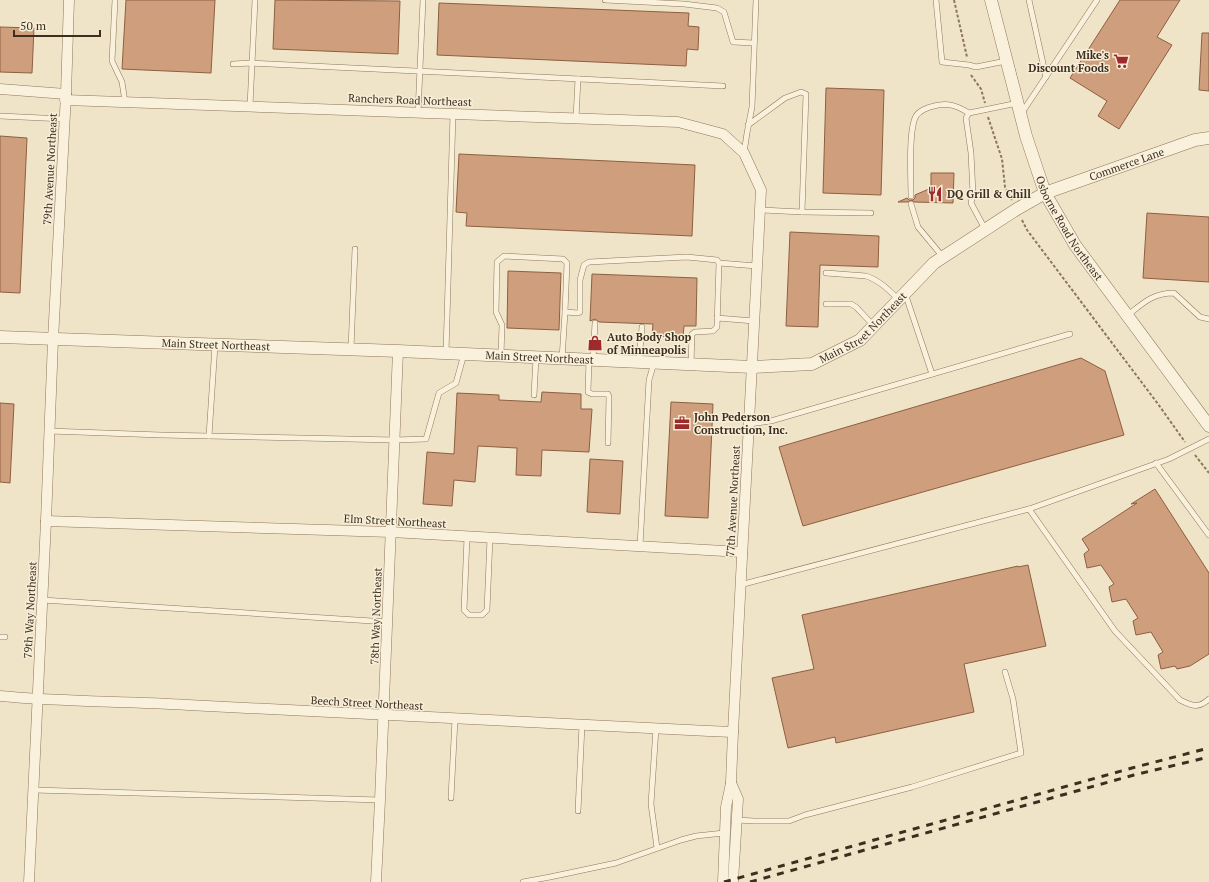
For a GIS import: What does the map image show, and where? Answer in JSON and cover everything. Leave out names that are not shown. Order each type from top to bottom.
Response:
[{"type":"street","name":"79th Avenue Northeast","points":[[52,340],[66,97],[69,0]]},
{"type":"street","name":"Osborne Road Northeast","points":[[991,0],[1026,136],[1045,192],[1075,245],[1209,426]]},
{"type":"street","name":"Ranchers Road Northeast","points":[[0,89],[125,102],[678,122],[723,134],[744,153]]},
{"type":"street","name":"Commerce Lane","points":[[1045,192],[1195,140],[1209,138]]},
{"type":"street","name":"77th Avenue Northeast","points":[[723,882],[726,807],[731,783],[761,190],[744,153]]},
{"type":"street","name":"Main Street Northeast","points":[[0,337],[398,351],[752,367],[812,364],[860,340],[934,263],[1045,192]]},
{"type":"street","name":"79th Way Northeast","points":[[29,882],[46,521],[52,340]]},
{"type":"street","name":"78th Way Northeast","points":[[376,882],[388,622],[398,351]]},
{"type":"street","name":"Elm Street Northeast","points":[[46,521],[391,532],[742,552]]},
{"type":"street","name":"Beech Street Northeast","points":[[0,696],[38,700],[170,704],[384,716],[733,732]]},
{"type":"street","name":"77th Avenue Northeast","points":[[731,783],[738,799],[734,882]]},
{"type":"lane","points":[[115,0],[112,61],[122,82],[125,102]]},
{"type":"lane","points":[[250,106],[255,0]]},
{"type":"lane","points":[[418,113],[423,0]]},
{"type":"lane","points":[[605,0],[684,4],[717,8],[724,12],[733,42],[754,43]]},
{"type":"lane","points":[[744,153],[752,107],[756,0]]},
{"type":"lane","points":[[936,0],[942,62],[976,67],[1007,61]]},
{"type":"lane","points":[[1029,0],[1046,77]]},
{"type":"lane","points":[[911,196],[912,130],[916,116],[926,108],[938,104],[954,105],[969,113],[986,110],[1019,109],[1046,77],[1097,0]]},
{"type":"lane","points":[[233,64],[251,63],[723,86]]},
{"type":"lane","points":[[576,118],[578,79]]},
{"type":"lane","points":[[748,124],[785,98],[801,92],[806,94],[802,212]]},
{"type":"lane","points":[[969,113],[966,118],[971,153],[973,194],[971,203],[985,229]]},
{"type":"lane","points":[[446,354],[453,114]]},
{"type":"lane","points":[[0,116],[64,119]]},
{"type":"lane","points":[[911,204],[918,227],[943,257]]},
{"type":"lane","points":[[760,210],[871,213]]},
{"type":"lane","points":[[351,350],[355,249]]},
{"type":"lane","points":[[501,356],[502,326],[496,312],[497,262],[504,256],[563,259],[567,263],[562,359]]},
{"type":"lane","points":[[565,312],[580,312],[580,280],[584,265],[589,262],[687,257],[717,260],[719,263],[757,266]]},
{"type":"lane","points":[[690,364],[692,334],[695,332],[713,331],[717,327],[719,263]]},
{"type":"lane","points":[[826,273],[866,276],[902,296],[932,374]]},
{"type":"lane","points":[[1127,316],[1148,299],[1168,293],[1174,293],[1200,317],[1209,319]]},
{"type":"lane","points":[[826,304],[851,304],[856,307],[874,326]]},
{"type":"lane","points":[[717,318],[754,321]]},
{"type":"lane","points":[[595,323],[588,392],[592,394],[608,394],[610,397],[608,443]]},
{"type":"lane","points":[[639,362],[642,327]]},
{"type":"lane","points":[[748,424],[771,422],[1070,334]]},
{"type":"lane","points":[[209,436],[215,345]]},
{"type":"lane","points":[[49,431],[395,440],[426,439],[439,393],[456,383],[464,354]]},
{"type":"lane","points":[[534,395],[536,358]]},
{"type":"lane","points":[[640,546],[649,380],[654,363]]},
{"type":"lane","points":[[740,585],[1029,509],[1169,459],[1209,439]]},
{"type":"lane","points":[[1156,463],[1209,535]]},
{"type":"lane","points":[[1029,509],[1115,631],[1180,700],[1193,706],[1204,703],[1209,699]]},
{"type":"lane","points":[[467,537],[464,610],[470,615],[482,615],[487,610],[490,538]]},
{"type":"lane","points":[[42,600],[388,622]]},
{"type":"lane","points":[[736,820],[789,821],[805,815],[912,787],[1021,753],[1013,699],[1005,672]]},
{"type":"lane","points":[[451,798],[455,719]]},
{"type":"lane","points":[[578,811],[582,725]]},
{"type":"lane","points":[[656,728],[652,804],[657,848]]},
{"type":"lane","points":[[34,790],[380,800]]},
{"type":"lane","points":[[523,882],[616,863],[696,836],[724,833]]},
{"type":"path","points":[[954,0],[972,77],[981,89],[991,127],[1002,159],[1005,187],[1027,230],[1209,473]]},
{"type":"building","points":[[126,0],[215,0],[211,73],[122,69]]},
{"type":"building","points":[[275,0],[400,1],[398,54],[273,49]]},
{"type":"building","name":"Mike's Discount Foods","points":[[1120,0],[1180,0],[1157,37],[1172,45],[1119,129],[1098,116],[1107,101],[1070,78]]},
{"type":"building","points":[[439,3],[689,13],[688,26],[699,27],[698,50],[687,49],[686,66],[437,55]]},
{"type":"building","points":[[0,27],[34,28],[32,73],[0,72]]},
{"type":"building","points":[[1202,33],[1209,33],[1209,91],[1199,90]]},
{"type":"building","points":[[826,88],[884,90],[881,195],[823,193]]},
{"type":"building","points":[[0,136],[27,138],[20,293],[0,292]]},
{"type":"building","points":[[459,154],[695,165],[692,236],[466,226],[467,213],[456,212]]},
{"type":"building","name":"DQ Grill & Chill","points":[[931,173],[954,173],[953,203],[914,202],[912,200],[915,198],[915,195],[931,188]]},
{"type":"building","points":[[907,198],[912,200],[908,202],[898,202]]},
{"type":"building","points":[[1147,213],[1209,217],[1209,282],[1143,278]]},
{"type":"building","points":[[790,232],[879,236],[878,267],[820,265],[818,327],[786,326]]},
{"type":"building","points":[[508,271],[561,273],[559,330],[507,328]]},
{"type":"building","points":[[592,274],[697,278],[696,326],[684,326],[683,337],[652,336],[653,324],[599,322],[595,319],[590,321]]},
{"type":"building","points":[[1081,358],[1105,371],[1124,435],[803,526],[779,447]]},
{"type":"building","points":[[542,392],[581,394],[581,409],[592,409],[589,452],[542,450],[541,476],[516,475],[517,448],[478,446],[475,482],[454,480],[452,506],[423,504],[427,452],[454,454],[457,393],[499,395],[499,400],[541,402]]},
{"type":"building","points":[[671,402],[713,404],[708,518],[665,516]]},
{"type":"building","points":[[0,403],[14,404],[10,483],[0,482]]},
{"type":"building","points":[[590,459],[623,461],[620,514],[587,512]]},
{"type":"building","points":[[1155,489],[1209,573],[1209,654],[1190,666],[1177,669],[1175,666],[1161,669],[1158,655],[1163,652],[1151,632],[1136,635],[1133,621],[1138,618],[1126,599],[1112,602],[1109,587],[1114,584],[1101,565],[1087,568],[1084,554],[1089,550],[1082,539],[1137,503],[1131,504]]},
{"type":"building","points":[[1028,565],[1046,646],[964,664],[974,712],[836,743],[835,737],[788,748],[772,678],[814,669],[802,615]]},
{"type":"railway","points":[[724,882],[1132,768],[1209,748]]},
{"type":"railway","points":[[750,882],[1134,775],[1209,757]]},
{"type":"place","name":"Mike's Discount Foods","points":[[1121,61]]},
{"type":"place","name":"DQ Grill & Chill","points":[[935,194]]},
{"type":"place","name":"Auto Body Shop of Minneapolis","points":[[595,343]]},
{"type":"place","name":"John Pederson Construction, Inc.","points":[[682,423]]}]
